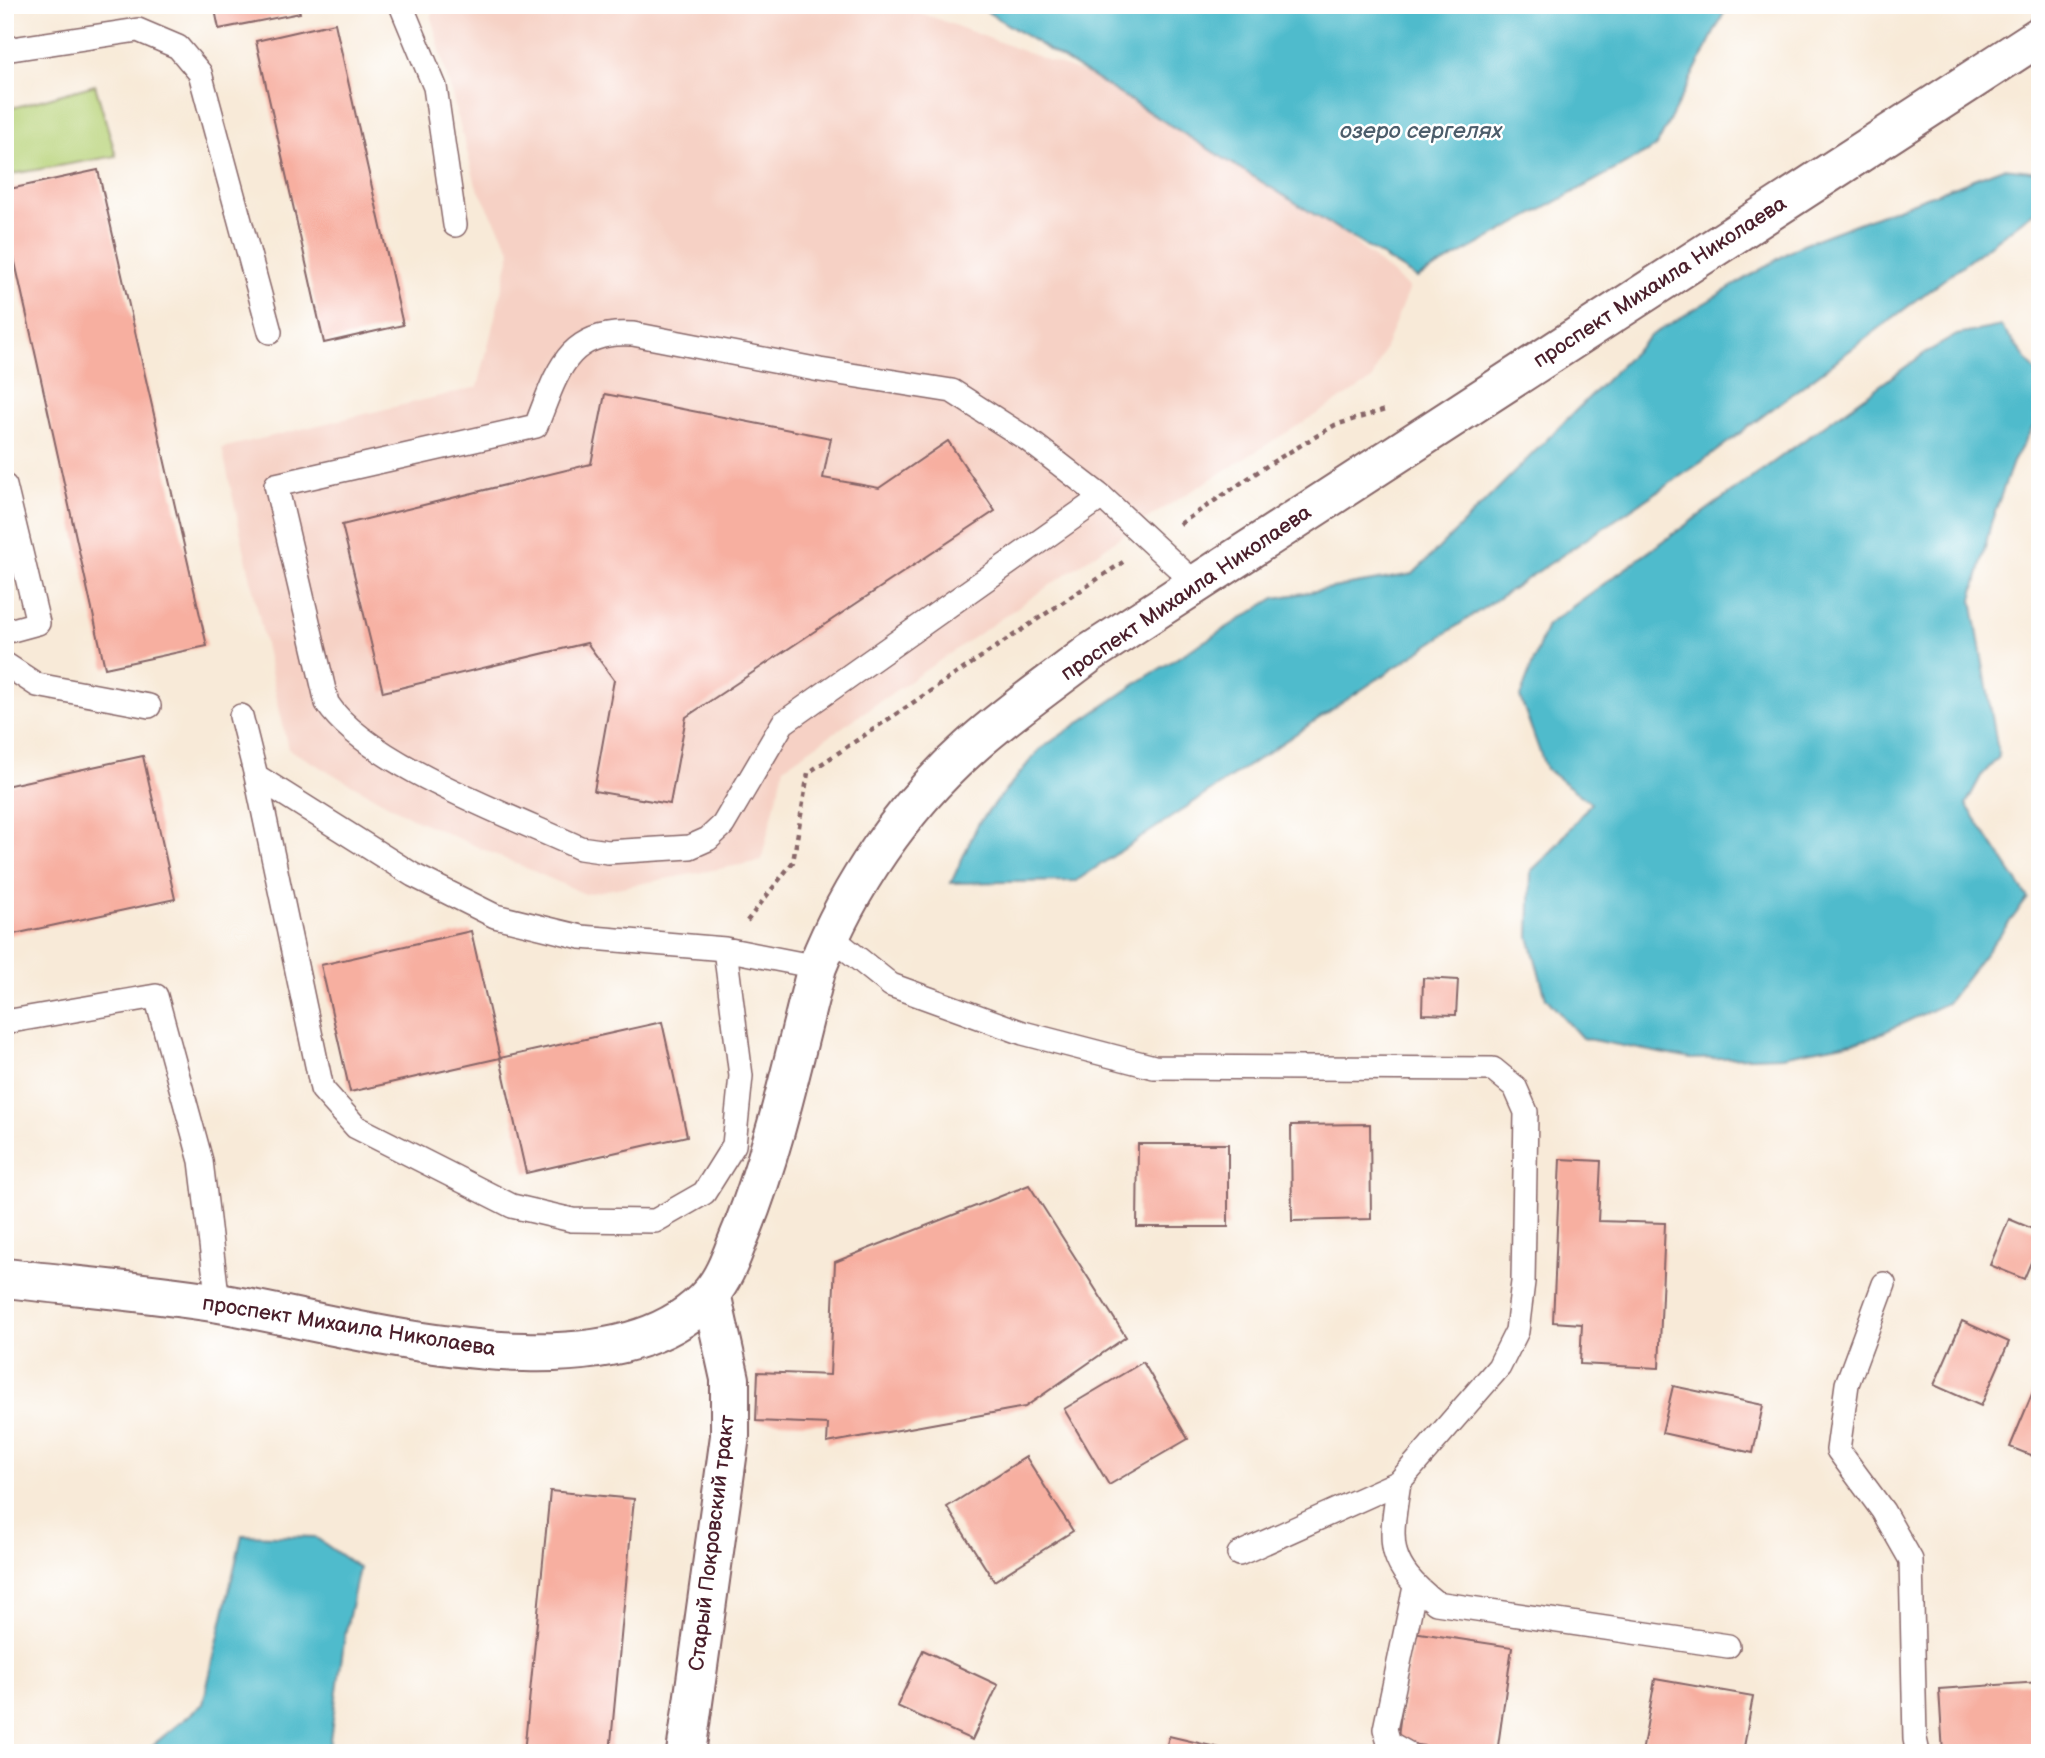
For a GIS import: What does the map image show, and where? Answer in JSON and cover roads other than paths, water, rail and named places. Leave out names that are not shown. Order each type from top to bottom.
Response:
[{"type":"street","name":"проспект Михаила Николаева","points":[[5,1278],[218,1303],[457,1347],[539,1354],[613,1346],[672,1327],[711,1293],[729,1262],[764,1174],[823,951],[885,840],[967,749],[1090,653],[2040,36]]},
{"type":"street","name":"Старый Покровский тракт","points":[[686,1753],[730,1436],[730,1379],[711,1293]]},
{"type":"lane","points":[[401,5],[435,87],[455,225]]},
{"type":"lane","points":[[5,50],[138,30],[178,47],[200,73],[270,332]]},
{"type":"lane","points":[[1102,497],[783,723],[723,825],[708,839],[690,846],[608,852],[580,848],[406,767],[339,721],[327,703],[276,485],[536,426],[559,367],[571,351],[590,340],[614,333],[952,391],[1027,439],[1102,497],[1197,585]]},
{"type":"lane","points":[[5,486],[38,622],[5,632]]},
{"type":"lane","points":[[5,664],[37,685],[149,706]]},
{"type":"lane","points":[[241,716],[322,1089],[356,1127],[512,1206],[572,1220],[655,1222],[704,1193],[734,1145],[741,1076],[724,949]]},
{"type":"lane","points":[[256,776],[413,875],[495,916],[581,936],[724,949],[823,951],[891,985],[1023,1032],[1154,1067],[1493,1069],[1515,1087],[1526,1112],[1523,1282],[1517,1331],[1499,1367],[1399,1482],[1239,1555]]},
{"type":"lane","points":[[5,1022],[156,996],[201,1161],[218,1303]]},
{"type":"lane","points":[[1884,1283],[1847,1384],[1839,1450],[1882,1511],[1911,1560],[1915,1739],[1918,1753]]},
{"type":"lane","points":[[1399,1482],[1391,1538],[1399,1566],[1415,1587],[1436,1603],[1728,1646]]},
{"type":"lane","points":[[1407,1753],[1389,1743],[1385,1729],[1415,1587]]},
{"type":"water","name":"озеро сергелях","points":[[976,5],[1728,5],[1656,147],[1417,278]]},
{"type":"water","points":[[2003,168],[2040,172],[2040,207],[1703,461],[1076,881],[951,883],[978,824],[1039,750],[1143,679],[1275,598],[1413,574],[1650,336],[1803,244]]},
{"type":"water","points":[[2001,326],[2037,373],[2037,420],[2013,462],[1991,523],[1972,600],[1999,757],[1981,776],[1966,804],[2028,898],[1947,1003],[1869,1039],[1782,1056],[1691,1059],[1582,1038],[1546,998],[1529,937],[1531,871],[1550,853],[1591,803],[1546,769],[1520,697],[1547,625],[1925,353],[1957,335]]},
{"type":"water","points":[[242,1535],[315,1537],[359,1568],[345,1635],[328,1753],[143,1753],[203,1704]]}]
